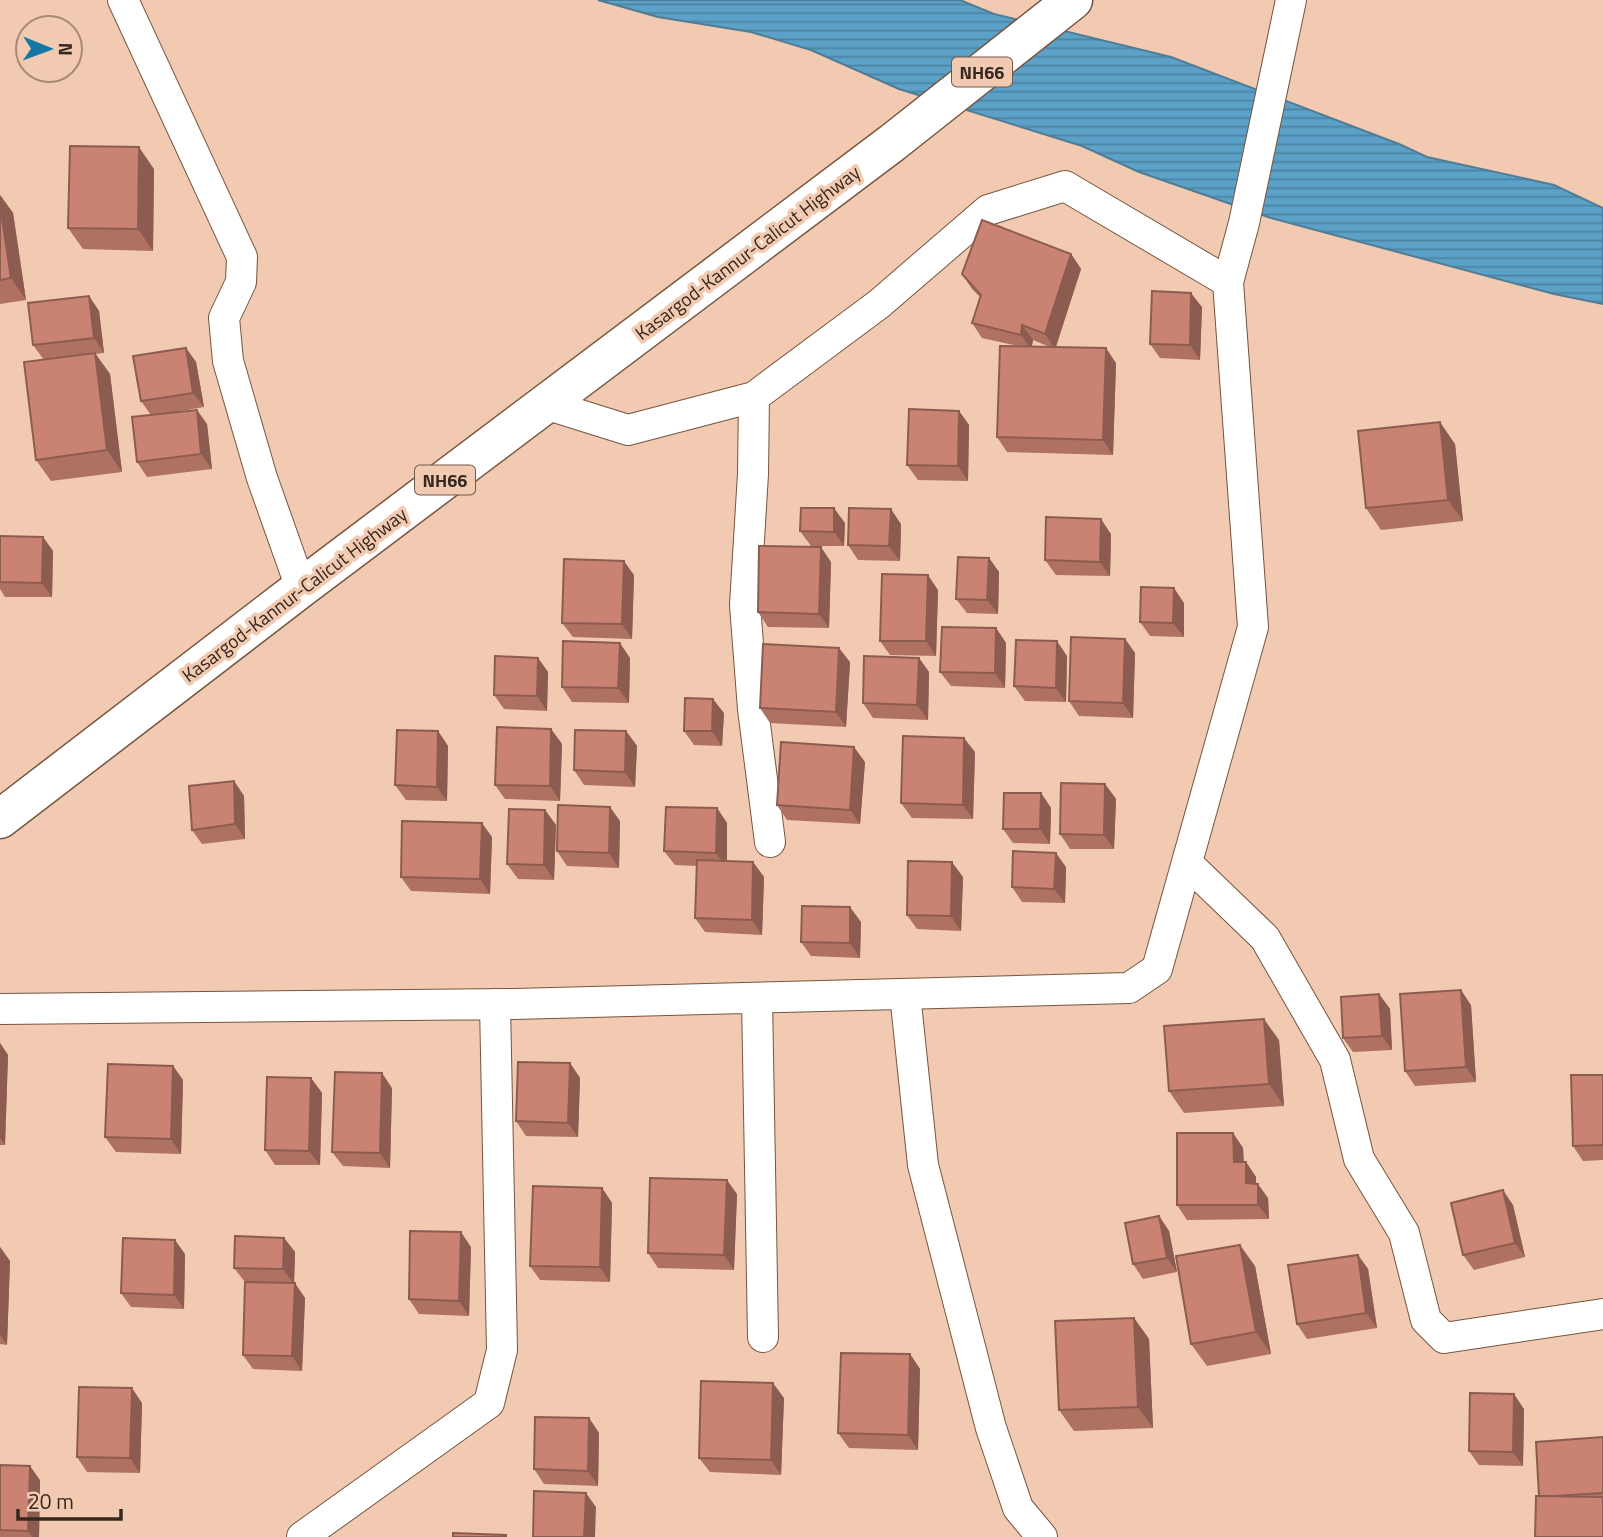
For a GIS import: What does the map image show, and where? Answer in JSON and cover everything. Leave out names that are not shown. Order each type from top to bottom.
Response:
[{"type":"highway","name":"Kasargod-Kannur-Calicut Highway","points":[[0,819],[301,588],[892,143],[1073,0]]},
{"type":"street","points":[[123,0],[242,257],[241,282],[223,318],[229,361],[262,478],[301,588]]},
{"type":"street","points":[[0,1009],[495,1004],[1129,988],[1157,969],[1253,627],[1228,282],[1244,223],[1291,0]]},
{"type":"street","points":[[545,404],[628,430],[754,397],[879,304],[988,210],[1065,186],[1228,282]]},
{"type":"street","points":[[754,397],[754,474],[746,605],[753,709],[770,842]]},
{"type":"street","points":[[1187,863],[1265,938],[1335,1060],[1359,1159],[1404,1233],[1426,1320],[1444,1338],[1603,1314]]},
{"type":"street","points":[[905,994],[923,1165],[991,1428],[1018,1507],[1042,1537]]},
{"type":"street","points":[[757,998],[763,1337]]},
{"type":"street","points":[[302,1537],[489,1403],[502,1350],[495,1004]]},
{"type":"water","points":[[598,0],[960,0],[994,14],[1171,57],[1427,157],[1554,185],[1603,208],[1603,304],[1554,294],[1271,218],[1139,172],[1082,146],[899,89],[811,50],[751,32],[658,17]]},
{"type":"building","points":[[70,146],[139,147],[138,229],[68,228]]},
{"type":"building","points":[[0,205],[11,278],[0,280]]},
{"type":"building","points":[[982,220],[1071,254],[1045,334],[1022,325],[1021,335],[972,323],[981,295],[962,274]]},
{"type":"building","points":[[1152,291],[1191,293],[1190,345],[1150,344]]},
{"type":"building","points":[[89,296],[94,338],[33,345],[28,303]]},
{"type":"building","points":[[1000,346],[1106,348],[1103,440],[997,437]]},
{"type":"building","points":[[186,348],[193,393],[141,401],[133,356]]},
{"type":"building","points":[[95,353],[107,450],[36,460],[24,362]]},
{"type":"building","points":[[909,409],[959,411],[958,466],[907,465]]},
{"type":"building","points":[[197,410],[201,454],[137,462],[132,417]]},
{"type":"building","points":[[1440,422],[1448,500],[1366,508],[1358,431]]},
{"type":"building","points":[[801,508],[834,508],[834,532],[800,531]]},
{"type":"building","points":[[849,508],[891,509],[889,546],[848,545]]},
{"type":"building","points":[[1046,517],[1101,519],[1100,562],[1045,560]]},
{"type":"building","points":[[0,536],[43,537],[42,583],[0,582]]},
{"type":"building","points":[[759,546],[821,547],[819,614],[758,612]]},
{"type":"building","points":[[958,557],[989,558],[987,600],[956,599]]},
{"type":"building","points":[[564,559],[624,561],[622,624],[562,623]]},
{"type":"building","points":[[882,574],[928,575],[926,641],[880,641]]},
{"type":"building","points":[[1141,587],[1174,588],[1173,623],[1140,622]]},
{"type":"building","points":[[942,627],[996,628],[995,673],[940,672]]},
{"type":"building","points":[[1071,637],[1125,639],[1123,703],[1069,701]]},
{"type":"building","points":[[1016,640],[1057,641],[1056,688],[1014,686]]},
{"type":"building","points":[[563,641],[620,643],[618,688],[562,687]]},
{"type":"building","points":[[763,644],[839,648],[836,712],[760,708]]},
{"type":"building","points":[[495,656],[538,658],[537,696],[494,695]]},
{"type":"building","points":[[864,656],[919,658],[917,705],[863,703]]},
{"type":"building","points":[[685,698],[713,699],[712,731],[684,731]]},
{"type":"building","points":[[497,727],[551,729],[550,786],[495,785]]},
{"type":"building","points":[[397,730],[438,731],[437,787],[395,785]]},
{"type":"building","points":[[575,730],[626,731],[625,772],[574,770]]},
{"type":"building","points":[[903,736],[964,738],[963,805],[901,803]]},
{"type":"building","points":[[781,742],[854,747],[850,810],[777,805]]},
{"type":"building","points":[[234,781],[235,824],[192,830],[189,786]]},
{"type":"building","points":[[1061,783],[1105,784],[1104,835],[1060,834]]},
{"type":"building","points":[[1004,793],[1041,793],[1040,829],[1003,829]]},
{"type":"building","points":[[558,805],[610,807],[609,853],[557,851]]},
{"type":"building","points":[[666,807],[717,808],[716,853],[664,851]]},
{"type":"building","points":[[509,809],[545,810],[544,865],[507,864]]},
{"type":"building","points":[[402,821],[482,823],[480,879],[401,877]]},
{"type":"building","points":[[1013,851],[1056,853],[1054,889],[1012,887]]},
{"type":"building","points":[[697,860],[753,862],[752,920],[695,918]]},
{"type":"building","points":[[908,861],[952,862],[951,916],[907,915]]},
{"type":"building","points":[[802,906],[850,907],[850,943],[801,942]]},
{"type":"building","points":[[1461,990],[1466,1067],[1405,1071],[1400,994]]},
{"type":"building","points":[[1379,994],[1382,1036],[1343,1038],[1341,997]]},
{"type":"building","points":[[1264,1019],[1269,1084],[1169,1091],[1164,1026]]},
{"type":"building","points":[[518,1062],[570,1063],[568,1123],[516,1121]]},
{"type":"building","points":[[108,1064],[173,1066],[171,1139],[105,1137]]},
{"type":"building","points":[[335,1072],[382,1073],[380,1153],[332,1152]]},
{"type":"building","points":[[1571,1075],[1603,1075],[1603,1145],[1573,1146]]},
{"type":"building","points":[[267,1077],[311,1078],[309,1151],[265,1150]]},
{"type":"building","points":[[1177,1133],[1233,1133],[1234,1162],[1246,1162],[1246,1183],[1258,1184],[1258,1205],[1177,1205]]},
{"type":"building","points":[[650,1178],[727,1180],[724,1255],[648,1253]]},
{"type":"building","points":[[533,1186],[602,1188],[600,1267],[530,1266]]},
{"type":"building","points":[[1503,1190],[1515,1243],[1463,1255],[1451,1203]]},
{"type":"building","points":[[1159,1216],[1167,1258],[1133,1264],[1125,1223]]},
{"type":"building","points":[[410,1231],[461,1232],[459,1301],[409,1299]]},
{"type":"building","points":[[235,1236],[284,1238],[283,1269],[234,1268]]},
{"type":"building","points":[[123,1238],[175,1240],[174,1295],[121,1293]]},
{"type":"building","points":[[1240,1245],[1256,1332],[1191,1344],[1176,1256]]},
{"type":"building","points":[[1358,1255],[1366,1313],[1297,1324],[1288,1265]]},
{"type":"building","points":[[245,1282],[295,1283],[292,1356],[243,1355]]},
{"type":"building","points":[[1134,1318],[1138,1407],[1059,1410],[1055,1321]]},
{"type":"building","points":[[841,1353],[910,1354],[908,1435],[838,1433]]},
{"type":"building","points":[[701,1381],[773,1383],[771,1460],[699,1458]]},
{"type":"building","points":[[79,1387],[132,1388],[130,1458],[77,1457]]},
{"type":"building","points":[[1470,1393],[1514,1394],[1513,1452],[1469,1451]]},
{"type":"building","points":[[535,1417],[589,1418],[588,1471],[534,1469]]},
{"type":"building","points":[[1603,1437],[1603,1493],[1539,1496],[1536,1442]]},
{"type":"building","points":[[0,1465],[30,1466],[28,1531],[0,1530]]},
{"type":"building","points":[[534,1491],[586,1493],[584,1537],[533,1537]]},
{"type":"building","points":[[1536,1496],[1603,1497],[1603,1537],[1535,1537]]},
{"type":"building","points":[[453,1533],[506,1535],[506,1537],[453,1537]]}]
